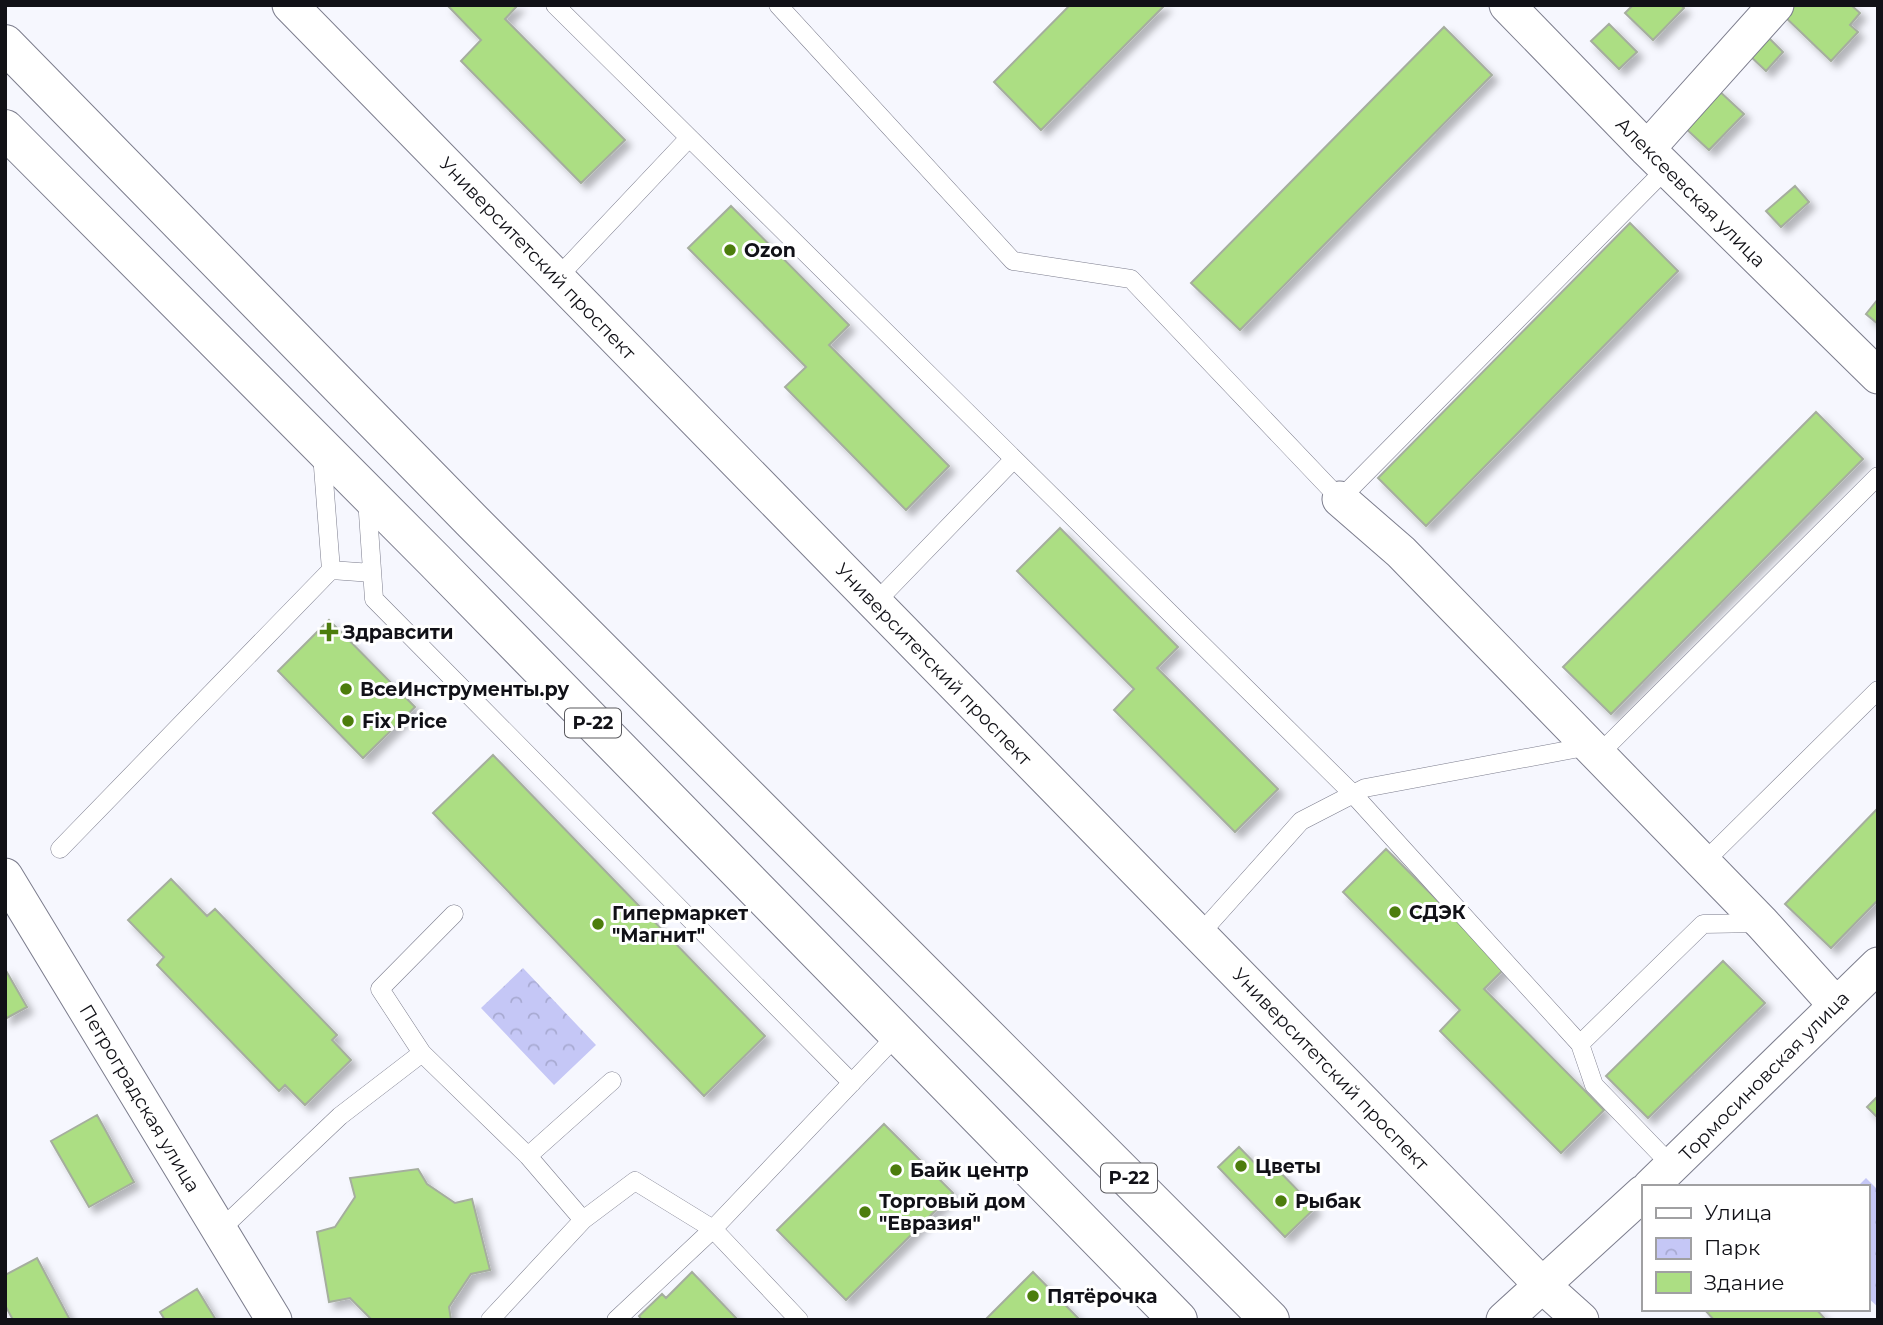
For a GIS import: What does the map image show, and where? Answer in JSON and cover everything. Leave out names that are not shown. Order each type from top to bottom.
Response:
[{"type":"highway","name":"Р-22","points":[[5,44],[473,522],[1270,1320]]},
{"type":"highway","name":"Р-22","points":[[5,129],[322,447],[1178,1320]]},
{"type":"street","name":"Университетский проспект","points":[[290,5],[1542,1284],[1581,1320]]},
{"type":"street","name":"Алексеевская улица","points":[[1507,5],[1657,158],[1878,376]]},
{"type":"street","points":[[1657,158],[1776,5]]},
{"type":"street","points":[[1340,499],[1401,552],[1704,862],[1836,1005]]},
{"type":"street","name":"Петроградская улица","points":[[5,876],[274,1320]]},
{"type":"street","name":"Тормосиновская улица","points":[[1661,1177],[1878,965]]},
{"type":"street","points":[[1504,1320],[1642,1194]]},
{"type":"lane","points":[[555,5],[1353,794],[1580,1044],[1594,1085],[1661,1177]]},
{"type":"lane","points":[[778,5],[1013,261],[1131,279],[1340,499],[1657,158]]},
{"type":"lane","points":[[557,278],[689,138]]},
{"type":"lane","points":[[60,849],[331,570],[322,447]]},
{"type":"lane","points":[[875,603],[1014,459]]},
{"type":"lane","points":[[1199,934],[1301,821],[1365,788],[1594,750],[1878,476]]},
{"type":"lane","points":[[366,492],[374,599],[852,1083]]},
{"type":"lane","points":[[331,570],[372,573]]},
{"type":"lane","points":[[1704,862],[1878,690]]},
{"type":"lane","points":[[454,914],[380,989],[422,1053],[528,1156],[583,1220]]},
{"type":"lane","points":[[1580,1044],[1703,924],[1762,923]]},
{"type":"lane","points":[[616,1320],[713,1229],[898,1034]]},
{"type":"lane","points":[[220,1230],[340,1116],[422,1053]]},
{"type":"lane","points":[[528,1156],[612,1081]]},
{"type":"lane","points":[[489,1320],[583,1220],[635,1181],[713,1229],[799,1320]]},
{"type":"green space","points":[[523,968],[596,1045],[554,1085],[481,1008]]},
{"type":"green space","points":[[1866,1178],[1878,1190],[1878,1307],[1869,1299],[1869,1185],[1859,1185]]},
{"type":"building","points":[[447,5],[518,5],[505,19],[625,140],[581,183],[461,61],[481,40]]},
{"type":"building","points":[[1070,5],[1165,5],[1041,130],[994,82]]},
{"type":"building","points":[[1633,5],[1681,5],[1684,8],[1653,40],[1625,13]]},
{"type":"building","points":[[1790,5],[1851,5],[1860,13],[1850,25],[1858,32],[1831,61],[1782,14]]},
{"type":"building","points":[[1609,24],[1637,52],[1619,69],[1591,41]]},
{"type":"building","points":[[1444,27],[1492,75],[1240,330],[1191,283]]},
{"type":"building","points":[[1767,36],[1783,52],[1766,71],[1749,55]]},
{"type":"building","points":[[1717,89],[1744,114],[1709,150],[1683,126]]},
{"type":"building","points":[[1795,186],[1809,202],[1781,227],[1766,211]]},
{"type":"building","points":[[731,206],[849,325],[829,345],[949,466],[906,510],[785,387],[806,367],[688,248]]},
{"type":"building","points":[[1630,223],[1678,271],[1426,526],[1378,478]]},
{"type":"building","points":[[1878,299],[1878,324],[1866,314]]},
{"type":"building","points":[[1816,412],[1863,459],[1611,714],[1563,667]]},
{"type":"building","points":[[1060,528],[1178,647],[1157,668],[1278,789],[1235,832],[1114,710],[1134,689],[1017,571]]},
{"type":"building","name":"ВсеИнструменты.ру","points":[[329,620],[415,707],[363,758],[278,671]]},
{"type":"building","name":"Гипермаркет \"Магнит\"","points":[[493,755],[765,1036],[704,1096],[433,813]]},
{"type":"building","points":[[1878,808],[1878,900],[1831,948],[1785,904]]},
{"type":"building","points":[[1386,849],[1505,968],[1484,989],[1604,1110],[1561,1153],[1440,1031],[1460,1010],[1343,892]]},
{"type":"building","points":[[171,879],[207,916],[215,909],[337,1035],[332,1040],[351,1060],[305,1105],[285,1085],[279,1091],[157,965],[164,957],[128,920]]},
{"type":"building","points":[[1723,961],[1765,1003],[1648,1118],[1606,1076]]},
{"type":"building","points":[[5,969],[27,1007],[5,1019]]},
{"type":"building","points":[[1878,1096],[1878,1118],[1867,1107]]},
{"type":"building","points":[[97,1115],[134,1182],[89,1207],[51,1141]]},
{"type":"building","name":"Торговый дом \"Евразия\"","points":[[884,1124],[953,1193],[846,1300],[777,1230]]},
{"type":"building","points":[[1239,1147],[1269,1178],[1277,1169],[1315,1208],[1285,1237],[1218,1167]]},
{"type":"building","points":[[418,1169],[427,1184],[455,1203],[472,1199],[490,1270],[471,1274],[449,1307],[451,1320],[372,1320],[350,1298],[329,1302],[317,1232],[335,1227],[355,1197],[350,1178]]},
{"type":"building","points":[[37,1258],[70,1320],[13,1320],[5,1305],[5,1275]]},
{"type":"building","points":[[692,1272],[738,1320],[642,1320],[639,1316],[662,1294],[666,1298]]},
{"type":"building","name":"Пятёрочка","points":[[1033,1272],[1080,1320],[985,1320]]},
{"type":"building","points":[[197,1289],[216,1320],[165,1320],[160,1312]]},
{"type":"building","points":[[1706,1311],[1818,1311],[1826,1320],[1714,1320]]},
{"type":"place","name":"Ozon","points":[[730,250]]},
{"type":"place","name":"Здравсити","points":[[329,632]]},
{"type":"place","name":"ВсеИнструменты.ру","points":[[346,689]]},
{"type":"place","name":"Fix Price","points":[[348,721]]},
{"type":"place","name":"СДЭК","points":[[1395,912]]},
{"type":"place","name":"Гипермаркет \"Магнит\"","points":[[598,924]]},
{"type":"place","name":"Цветы","points":[[1241,1166]]},
{"type":"place","name":"Байк центр","points":[[896,1170]]},
{"type":"place","name":"Рыбак","points":[[1281,1201]]},
{"type":"place","name":"Торговый дом \"Евразия\"","points":[[865,1212]]},
{"type":"place","name":"Пятёрочка","points":[[1033,1296]]}]
